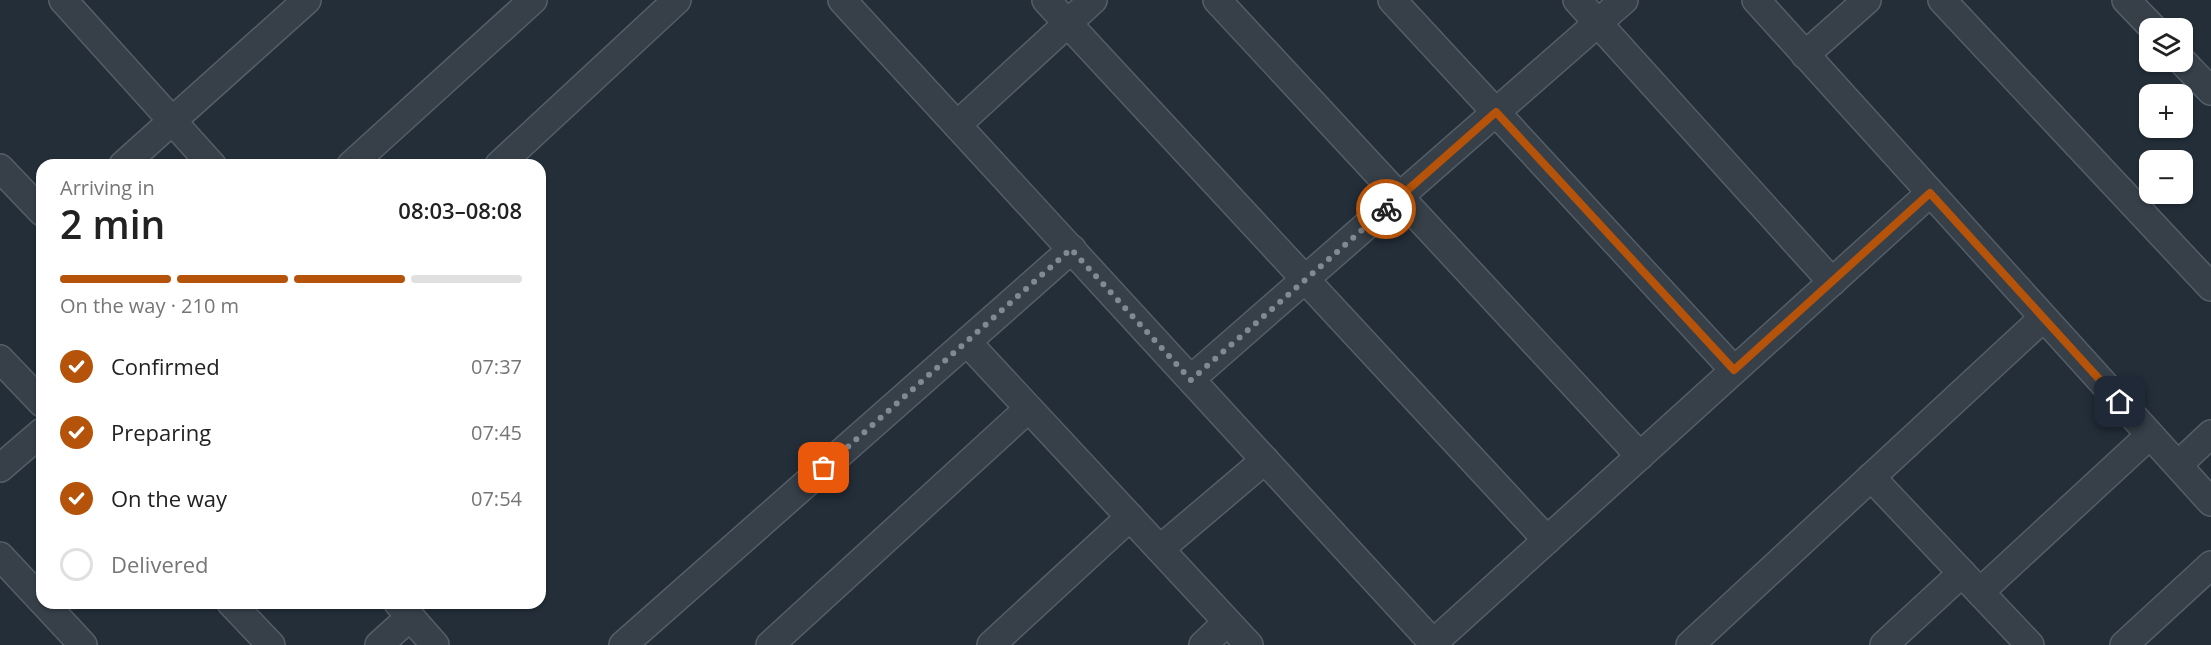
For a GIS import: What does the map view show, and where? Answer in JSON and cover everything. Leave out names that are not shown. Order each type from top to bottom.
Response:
[{"type":"street","points":[[130,159],[307,0]]},
{"type":"street","points":[[358,159],[533,0]]},
{"type":"street","points":[[842,0],[1432,644],[1930,193]]},
{"type":"street","points":[[1046,0],[1547,540]]},
{"type":"street","points":[[957,125],[1093,0]]},
{"type":"street","points":[[1217,0],[1640,456]]},
{"type":"street","points":[[1392,0],[1734,370]]},
{"type":"street","points":[[1577,0],[1832,282]]},
{"type":"street","points":[[1191,380],[1624,0]]},
{"type":"street","points":[[1756,0],[2211,502]]},
{"type":"street","points":[[1805,55],[1867,0]]},
{"type":"street","points":[[1942,0],[2211,287]]},
{"type":"street","points":[[2126,0],[2143,18]]},
{"type":"street","points":[[505,159],[675,1]]},
{"type":"street","points":[[68,2],[207,159]]},
{"type":"street","points":[[2193,72],[2211,91]]},
{"type":"street","points":[[0,168],[36,206]]},
{"type":"street","points":[[627,644],[1071,249]]},
{"type":"street","points":[[1690,645],[2043,318]]},
{"type":"street","points":[[967,342],[1249,645]]},
{"type":"street","points":[[0,359],[36,397]]},
{"type":"street","points":[[770,645],[1028,409]]},
{"type":"street","points":[[2178,465],[2211,434]]},
{"type":"street","points":[[1884,645],[1971,583],[2150,435]]},
{"type":"street","points":[[0,468],[36,437]]},
{"type":"street","points":[[1160,549],[1265,460]]},
{"type":"street","points":[[1871,477],[2030,645]]},
{"type":"street","points":[[991,645],[1130,517]]},
{"type":"street","points":[[0,556],[36,595]]},
{"type":"street","points":[[2124,645],[2211,565]]},
{"type":"street","points":[[50,609],[83,645]]},
{"type":"street","points":[[237,609],[271,645]]},
{"type":"street","points":[[380,645],[404,610],[435,645]]},
{"type":"street","points":[[1203,645],[1227,622]]},
{"type":"way so far","points":[[824,468],[1071,249],[1191,380],[1386,209]]},
{"type":"route","points":[[1386,209],[1496,112],[1734,370],[1930,193],[2120,402]]}]
